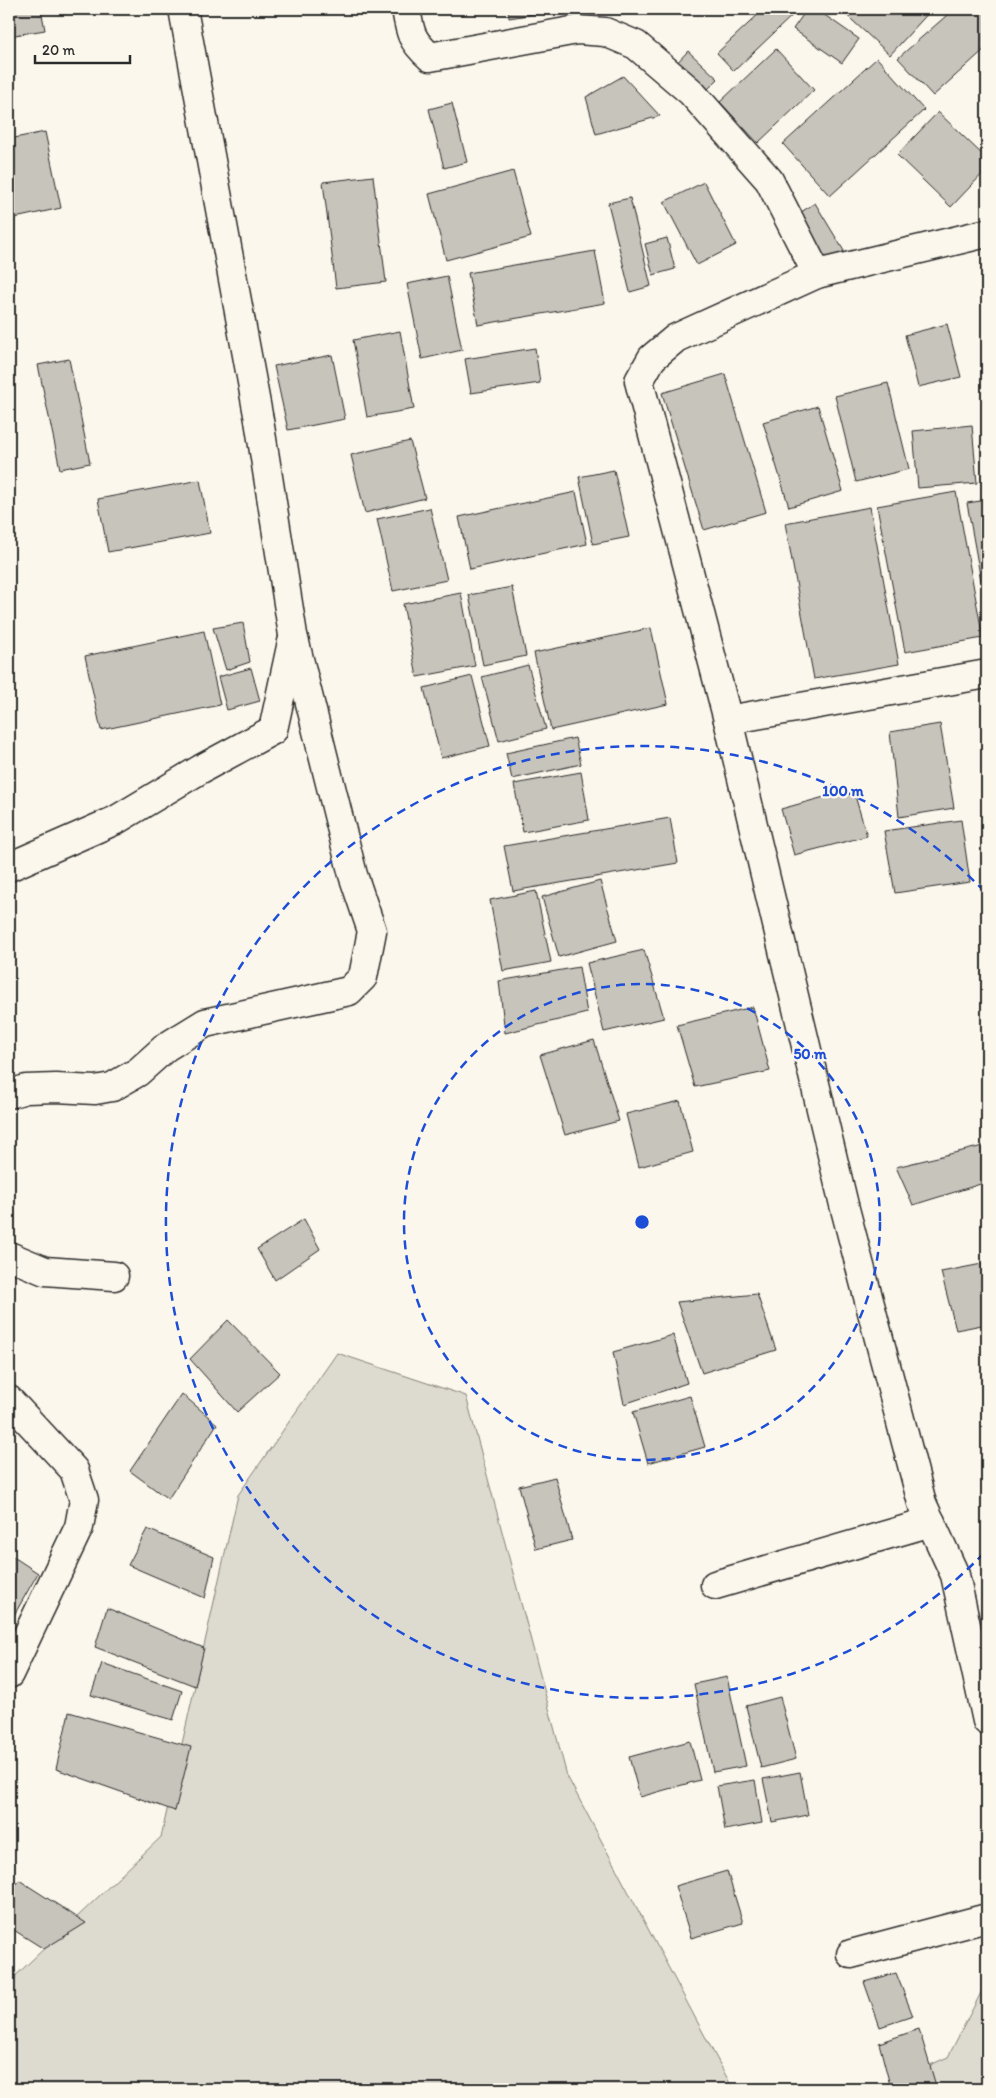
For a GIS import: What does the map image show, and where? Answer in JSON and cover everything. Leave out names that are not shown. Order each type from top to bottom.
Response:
[{"type":"street","points":[[9,1094],[26,1089],[95,1090],[112,1087],[138,1072],[166,1047],[206,1024],[349,991],[363,977],[372,931],[354,875],[293,636],[259,420],[183,9]]},
{"type":"street","points":[[406,9],[409,30],[416,45],[430,57],[577,30],[605,32],[636,45],[691,92],[769,180],[817,274]]},
{"type":"street","points":[[987,233],[817,274],[676,338],[652,358],[640,381],[728,720],[844,1205],[922,1503],[955,1575],[987,1722]]},
{"type":"street","points":[[9,867],[116,820],[200,768],[273,730],[293,636]]},
{"type":"street","points":[[728,720],[987,674]]},
{"type":"street","points":[[9,1256],[45,1272],[114,1276]]},
{"type":"street","points":[[9,1400],[74,1470],[84,1500],[79,1527],[9,1674]]},
{"type":"street","points":[[715,1586],[931,1522]]},
{"type":"street","points":[[851,1954],[987,1918]]},
{"type":"shaded area","points":[[337,1353],[466,1396],[567,1776],[733,2089],[9,2089],[9,1982],[161,1837],[238,1495]]},
{"type":"shaded area","points":[[987,1981],[987,2089],[876,2089],[948,2057]]},
{"type":"building","points":[[41,9],[45,30],[9,36],[9,11]]},
{"type":"building","points":[[508,9],[553,9],[554,11],[509,18]]},
{"type":"building","points":[[764,9],[799,9],[734,71],[717,53]]},
{"type":"building","points":[[807,9],[816,9],[859,39],[842,63],[793,29]]},
{"type":"building","points":[[840,9],[932,9],[890,55]]},
{"type":"building","points":[[954,9],[987,9],[987,47],[933,96],[898,58]]},
{"type":"building","points":[[776,49],[814,90],[758,143],[720,102]]},
{"type":"building","points":[[688,51],[718,79],[702,95],[673,67]]},
{"type":"building","points":[[877,58],[924,110],[830,196],[783,144]]},
{"type":"building","points":[[623,76],[660,116],[596,134],[586,97]]},
{"type":"building","points":[[452,103],[467,162],[444,168],[429,109]]},
{"type":"building","points":[[938,112],[987,159],[987,169],[951,207],[897,155]]},
{"type":"building","points":[[45,132],[61,208],[15,218],[9,189],[9,139]]},
{"type":"building","points":[[513,171],[531,237],[446,260],[429,194]]},
{"type":"building","points":[[373,176],[386,282],[336,288],[323,182]]},
{"type":"building","points":[[704,182],[736,245],[697,265],[664,202]]},
{"type":"building","points":[[630,198],[651,286],[630,292],[608,203]]},
{"type":"building","points":[[815,203],[844,251],[824,263],[795,216]]},
{"type":"building","points":[[667,238],[675,269],[653,275],[645,244]]},
{"type":"building","points":[[595,251],[605,303],[478,325],[468,273]]},
{"type":"building","points":[[447,276],[462,350],[422,359],[407,284]]},
{"type":"building","points":[[947,324],[961,377],[918,387],[905,335]]},
{"type":"building","points":[[400,331],[414,409],[367,417],[353,340]]},
{"type":"building","points":[[535,348],[540,383],[471,393],[465,359]]},
{"type":"building","points":[[332,355],[345,419],[288,430],[274,366]]},
{"type":"building","points":[[69,359],[90,463],[60,469],[38,365]]},
{"type":"building","points":[[725,374],[766,512],[704,530],[662,393]]},
{"type":"building","points":[[888,383],[909,469],[856,482],[835,396]]},
{"type":"building","points":[[818,406],[843,491],[789,507],[763,422]]},
{"type":"building","points":[[972,425],[977,483],[918,488],[913,431]]},
{"type":"building","points":[[410,441],[425,498],[365,513],[351,455]]},
{"type":"building","points":[[614,470],[629,537],[593,544],[579,477]]},
{"type":"building","points":[[200,480],[210,533],[108,552],[98,499]]},
{"type":"building","points":[[576,492],[587,544],[470,569],[459,517]]},
{"type":"building","points":[[956,492],[983,638],[905,652],[877,506]]},
{"type":"building","points":[[987,500],[987,580],[981,581],[967,503]]},
{"type":"building","points":[[870,507],[899,664],[814,679],[785,523]]},
{"type":"building","points":[[430,508],[447,580],[393,591],[377,519]]},
{"type":"building","points":[[512,587],[526,656],[483,665],[469,595]]},
{"type":"building","points":[[461,593],[475,666],[417,677],[403,604]]},
{"type":"building","points":[[243,623],[250,662],[226,670],[213,628]]},
{"type":"building","points":[[651,628],[668,704],[551,730],[534,653]]},
{"type":"building","points":[[204,631],[220,705],[101,730],[85,656]]},
{"type":"building","points":[[528,665],[546,729],[499,741],[482,677]]},
{"type":"building","points":[[251,668],[260,701],[227,710],[218,677]]},
{"type":"building","points":[[472,676],[490,746],[441,758],[424,688]]},
{"type":"building","points":[[940,724],[954,808],[899,817],[890,732]]},
{"type":"building","points":[[575,738],[581,764],[512,779],[506,753]]},
{"type":"building","points":[[581,772],[589,820],[523,832],[514,784]]},
{"type":"building","points":[[853,789],[867,836],[794,855],[781,809]]},
{"type":"building","points":[[670,818],[678,863],[513,891],[504,846]]},
{"type":"building","points":[[961,820],[970,882],[895,893],[884,831]]},
{"type":"building","points":[[600,881],[617,941],[559,957],[542,897]]},
{"type":"building","points":[[536,891],[551,962],[503,971],[490,900]]},
{"type":"building","points":[[644,950],[664,1018],[604,1032],[587,963]]},
{"type":"building","points":[[579,967],[587,1013],[505,1033],[499,981]]},
{"type":"building","points":[[753,1007],[770,1071],[695,1087],[677,1025]]},
{"type":"building","points":[[594,1040],[619,1121],[565,1135],[540,1055]]},
{"type":"building","points":[[680,1101],[693,1152],[639,1167],[626,1114]]},
{"type":"building","points":[[987,1145],[987,1182],[913,1205],[896,1167]]},
{"type":"building","points":[[304,1219],[320,1249],[275,1280],[257,1249]]},
{"type":"building","points":[[987,1263],[987,1324],[956,1330],[941,1272]]},
{"type":"building","points":[[757,1294],[776,1350],[702,1373],[677,1302]]},
{"type":"building","points":[[228,1320],[280,1373],[237,1412],[190,1359]]},
{"type":"building","points":[[673,1335],[687,1383],[624,1404],[613,1352]]},
{"type":"building","points":[[182,1394],[217,1424],[168,1499],[130,1471]]},
{"type":"building","points":[[690,1396],[705,1447],[648,1463],[633,1412]]},
{"type":"building","points":[[555,1477],[572,1540],[536,1549],[519,1486]]},
{"type":"building","points":[[147,1529],[214,1557],[205,1598],[128,1565]]},
{"type":"building","points":[[9,1554],[38,1573],[13,1617],[9,1613]]},
{"type":"building","points":[[107,1608],[204,1648],[195,1686],[95,1647]]},
{"type":"building","points":[[102,1663],[182,1691],[173,1720],[91,1695]]},
{"type":"building","points":[[727,1677],[746,1766],[713,1772],[694,1684]]},
{"type":"building","points":[[780,1697],[796,1759],[761,1768],[746,1706]]},
{"type":"building","points":[[69,1712],[191,1747],[175,1811],[56,1769]]},
{"type":"building","points":[[690,1741],[700,1780],[640,1797],[629,1757]]},
{"type":"building","points":[[800,1772],[808,1815],[772,1822],[763,1779]]},
{"type":"building","points":[[755,1780],[762,1823],[725,1830],[717,1786]]},
{"type":"building","points":[[727,1871],[743,1923],[691,1938],[675,1886]]},
{"type":"building","points":[[19,1880],[86,1923],[44,1949],[9,1927],[9,1893]]},
{"type":"building","points":[[896,1973],[913,2016],[880,2027],[864,1982]]},
{"type":"building","points":[[919,2029],[937,2089],[891,2089],[879,2043]]}]
